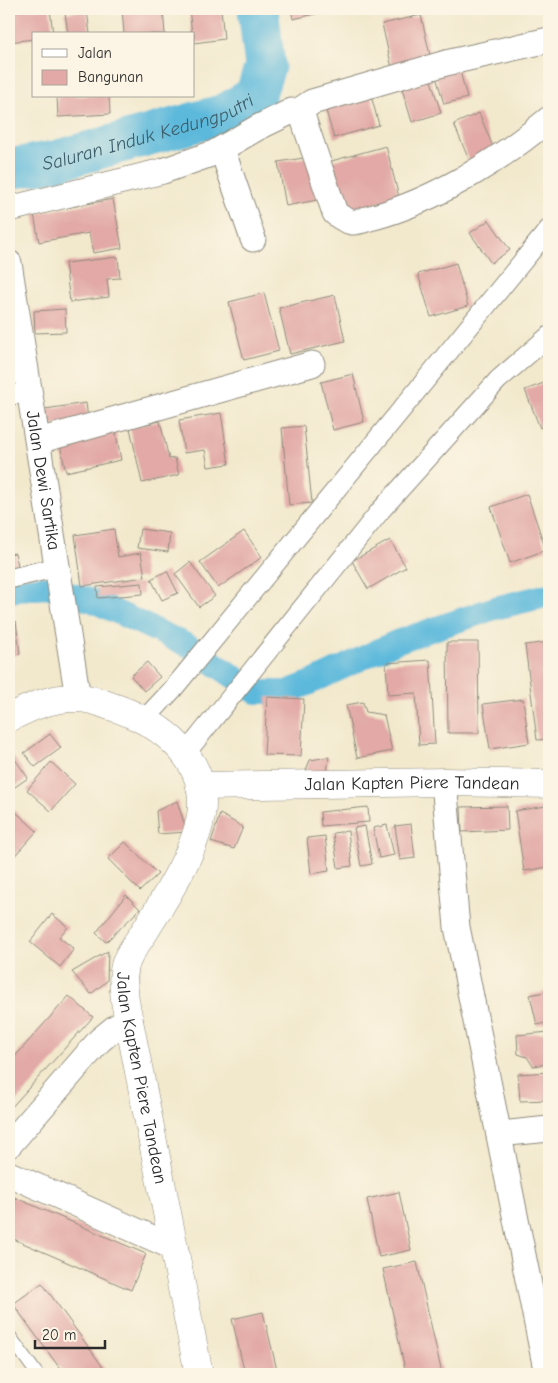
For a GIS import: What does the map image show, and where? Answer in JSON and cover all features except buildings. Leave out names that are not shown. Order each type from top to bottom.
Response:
[{"type":"street","points":[[297,112],[312,102],[446,63],[549,40]]},
{"type":"street","points":[[9,209],[163,170],[214,153],[277,117],[292,111],[302,116],[335,213],[342,219],[353,222],[398,210],[458,181],[504,153],[549,119]]},
{"type":"street","points":[[222,149],[253,239]]},
{"type":"street","points":[[144,720],[173,689],[549,229]]},
{"type":"street","name":"Jalan Dewi Sartika","points":[[9,262],[19,394],[38,441],[78,698]]},
{"type":"street","points":[[185,754],[381,510],[498,380],[549,336]]},
{"type":"street","points":[[38,441],[312,364]]},
{"type":"street","points":[[9,580],[57,571]]},
{"type":"street","points":[[9,718],[50,701],[78,698],[119,709],[144,720],[173,740],[196,771],[200,786]]},
{"type":"street","points":[[444,782],[457,927],[548,1374]]},
{"type":"street","name":"Jalan Kapten Piere Tandean","points":[[199,1374],[125,1001],[123,979],[126,961],[163,902],[193,845],[200,822],[202,804],[200,786],[444,782],[549,784]]},
{"type":"street","points":[[9,1145],[100,1040],[116,1027],[130,1020]]},
{"type":"street","points":[[499,1134],[549,1129]]},
{"type":"street","points":[[9,1174],[174,1248]]},
{"type":"lane","points":[[9,1335],[37,1374]]},
{"type":"waterway","name":"Saluran Induk Kedungputri","points":[[9,169],[55,161],[225,114],[255,96],[265,66],[258,9]]},
{"type":"waterway","points":[[9,591],[46,587],[93,601],[189,646],[256,692],[287,692],[396,642],[495,608],[549,595]]}]
